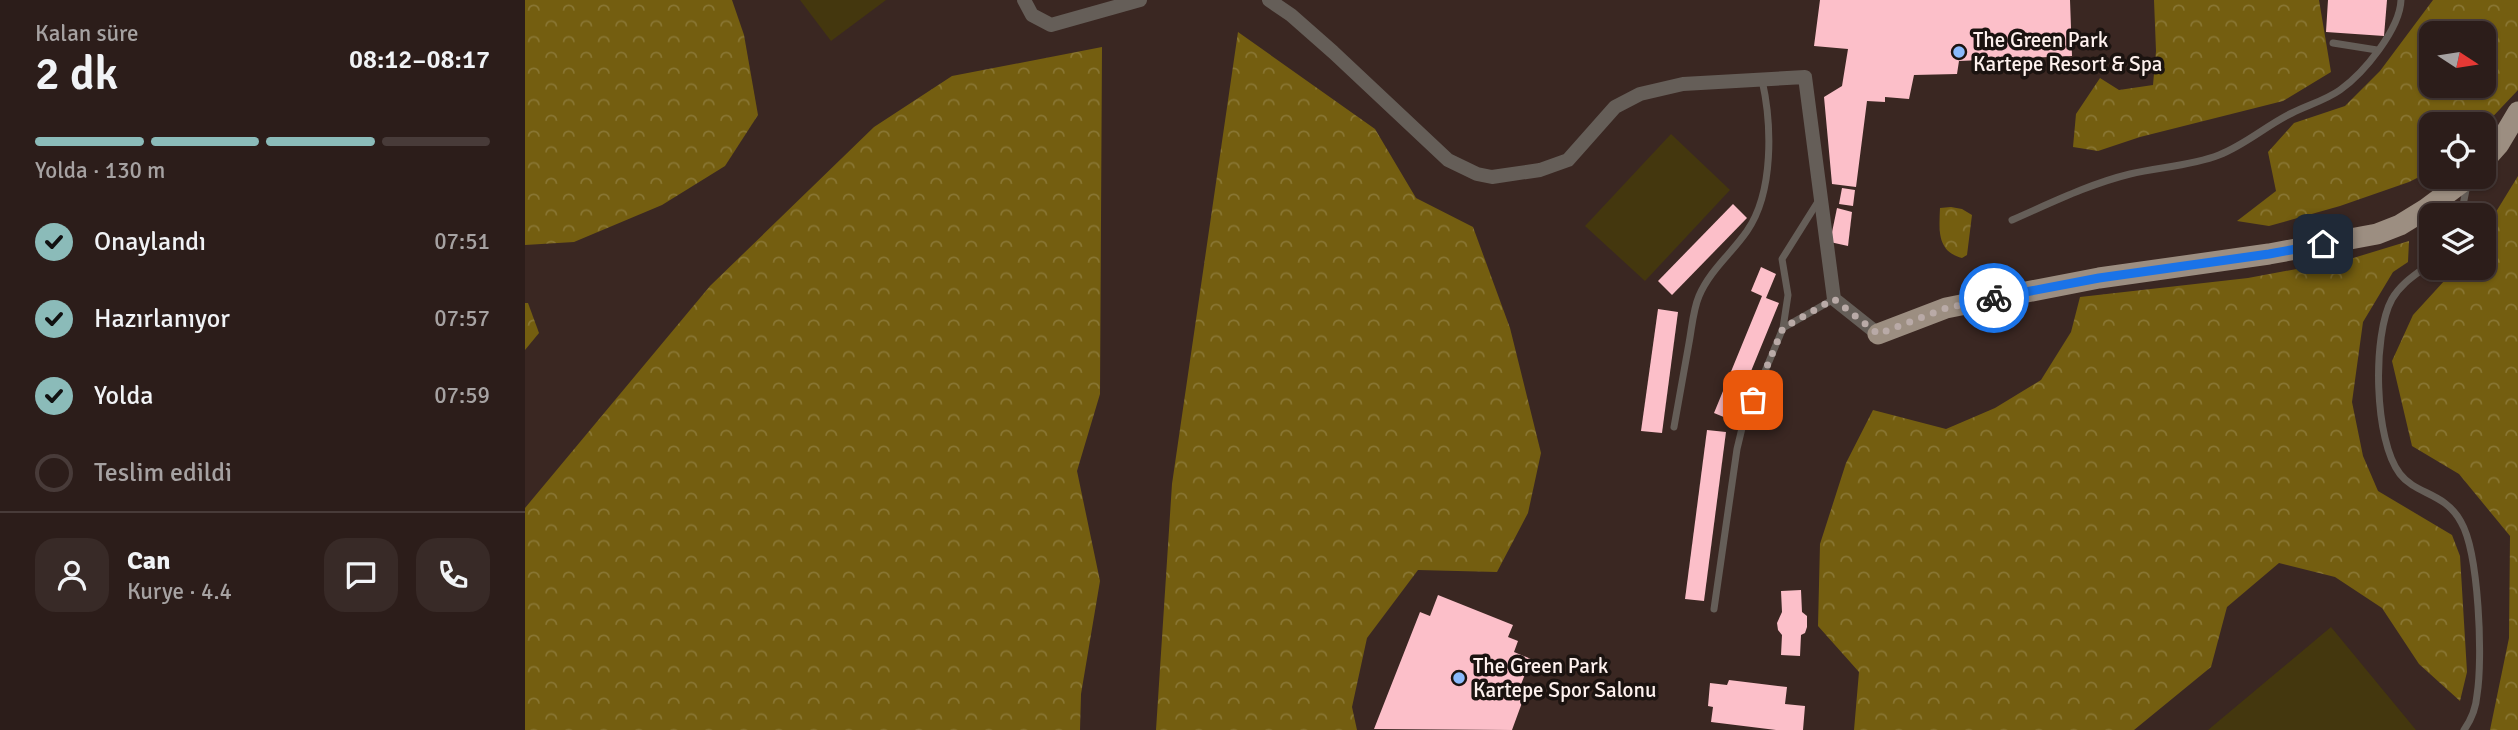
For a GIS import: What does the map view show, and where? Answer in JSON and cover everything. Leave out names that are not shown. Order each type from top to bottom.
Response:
[{"type":"main road","points":[[2496,147],[2518,112]]},
{"type":"main road","points":[[1878,334],[1946,308],[2099,278],[2269,254],[2377,234],[2400,225],[2453,189]]},
{"type":"street","points":[[1024,0],[1032,15],[1051,25],[1140,0]]},
{"type":"street","points":[[1269,0],[1316,37],[1448,160],[1478,174],[1492,177],[1540,170],[1568,160],[1615,107],[1640,94],[1683,84],[1805,77],[1834,299],[1878,334]]},
{"type":"lane","points":[[2012,220],[2087,187],[2129,174],[2215,157],[2292,113],[2339,91],[2354,78],[2395,26],[2401,0]]},
{"type":"lane","points":[[2333,43],[2377,50]]},
{"type":"lane","points":[[1674,428],[1698,299],[1707,279],[1746,232],[1761,203],[1770,129],[1769,109],[1762,80]]},
{"type":"lane","points":[[1714,609],[1743,424],[1783,328],[1788,295],[1782,259],[1821,197]]},
{"type":"lane","points":[[2419,272],[2408,280],[2391,301],[2379,356],[2377,384],[2386,444],[2393,465],[2411,484],[2446,502],[2463,524],[2469,542],[2477,595],[2479,666],[2477,696],[2465,730]]},
{"type":"lane","points":[[1783,328],[1834,299]]},
{"type":"green space","points":[[525,0],[732,0],[744,35],[758,115],[725,166],[662,205],[574,242],[525,245]]},
{"type":"green space","points":[[2154,0],[2319,0],[2331,72],[2283,101],[2140,137],[2098,151],[2073,147],[2076,114],[2100,78],[2119,90],[2153,85],[2156,51]]},
{"type":"green space","points":[[2433,0],[2518,0],[2518,90],[2496,113],[2419,112],[2419,177],[2340,206],[2269,226],[2237,221],[2276,191],[2268,152],[2294,123],[2345,106],[2380,71]]},
{"type":"green space","points":[[1238,32],[1375,129],[1416,198],[1473,227],[1510,328],[1541,453],[1528,513],[1497,572],[1418,570],[1367,638],[1352,707],[1357,730],[1156,730],[1172,484]]},
{"type":"green space","points":[[1102,47],[1100,394],[1077,471],[1100,581],[1081,694],[1080,730],[525,730],[525,508],[710,286],[874,127],[952,76]]},
{"type":"green space","points":[[2518,176],[2518,730],[2490,730],[2509,638],[2510,536],[2459,474],[2412,446],[2392,361],[2413,315],[2445,280],[2496,280],[2496,212]]},
{"type":"green space","points":[[1951,207],[1972,215],[1967,255],[1962,258],[1948,250],[1941,239],[1940,208]]},
{"type":"green space","points":[[2409,241],[2408,262],[2393,272],[2363,322],[2352,402],[2363,456],[2378,491],[2452,535],[2460,556],[2467,672],[2460,701],[2419,664],[2382,608],[2335,577],[2279,563],[2227,607],[2211,667],[2134,730],[1854,730],[1859,672],[1818,626],[1820,544],[1846,463],[1873,410],[1946,429],[1995,408],[2041,380],[2071,332],[2080,297],[2248,278],[2350,259]]},
{"type":"green space","points":[[525,303],[528,303],[539,333],[525,350]]},
{"type":"shaded area","points":[[800,0],[886,0],[831,41]]},
{"type":"shaded area","points":[[1671,134],[1730,190],[1645,281],[1585,226]]},
{"type":"shaded area","points":[[2331,627],[2416,730],[2208,730]]},
{"type":"building","name":"The Green Park Kartepe Resort & Spa","points":[[1820,0],[2070,0],[2072,56],[1959,61],[1957,74],[1914,75],[1909,99],[1885,97],[1885,102],[1867,101],[1856,187],[1832,184],[1824,97],[1842,86],[1848,49],[1814,46]]},
{"type":"building","points":[[2328,0],[2387,0],[2384,36],[2326,32]]},
{"type":"building","points":[[1842,188],[1855,190],[1853,206],[1839,204]]},
{"type":"building","points":[[1733,204],[1747,218],[1672,295],[1658,281]]},
{"type":"building","points":[[1837,208],[1852,212],[1848,246],[1830,242]]},
{"type":"building","points":[[1761,267],[1776,274],[1766,298],[1779,303],[1731,420],[1714,413],[1762,296],[1751,291]]},
{"type":"building","points":[[1658,309],[1678,312],[1662,433],[1641,431]]},
{"type":"building","points":[[1707,430],[1726,432],[1704,601],[1685,599]]},
{"type":"building","points":[[1801,590],[1802,612],[1807,616],[1807,627],[1801,635],[1800,656],[1781,655],[1782,635],[1777,623],[1782,612],[1781,591]]},
{"type":"building","name":"The Green Park Kartepe Spor Salonu","points":[[1438,595],[1513,625],[1508,637],[1518,641],[1514,652],[1531,659],[1516,697],[1523,700],[1512,730],[1374,729],[1420,612],[1430,616]]},
{"type":"building","points":[[1729,680],[1787,687],[1785,704],[1805,706],[1803,730],[1776,730],[1711,722],[1713,707],[1708,706],[1710,683],[1727,685]]},
{"type":"way so far","points":[[1753,400],[1783,328],[1834,299],[1878,334],[1946,308],[1994,298]]},
{"type":"place","name":"The Green Park Kartepe Resort & Spa","points":[[1959,52]]},
{"type":"place","name":"The Green Park Kartepe Spor Salonu","points":[[1459,678]]},
{"type":"route","points":[[1994,298],[2099,278],[2323,244]]}]
